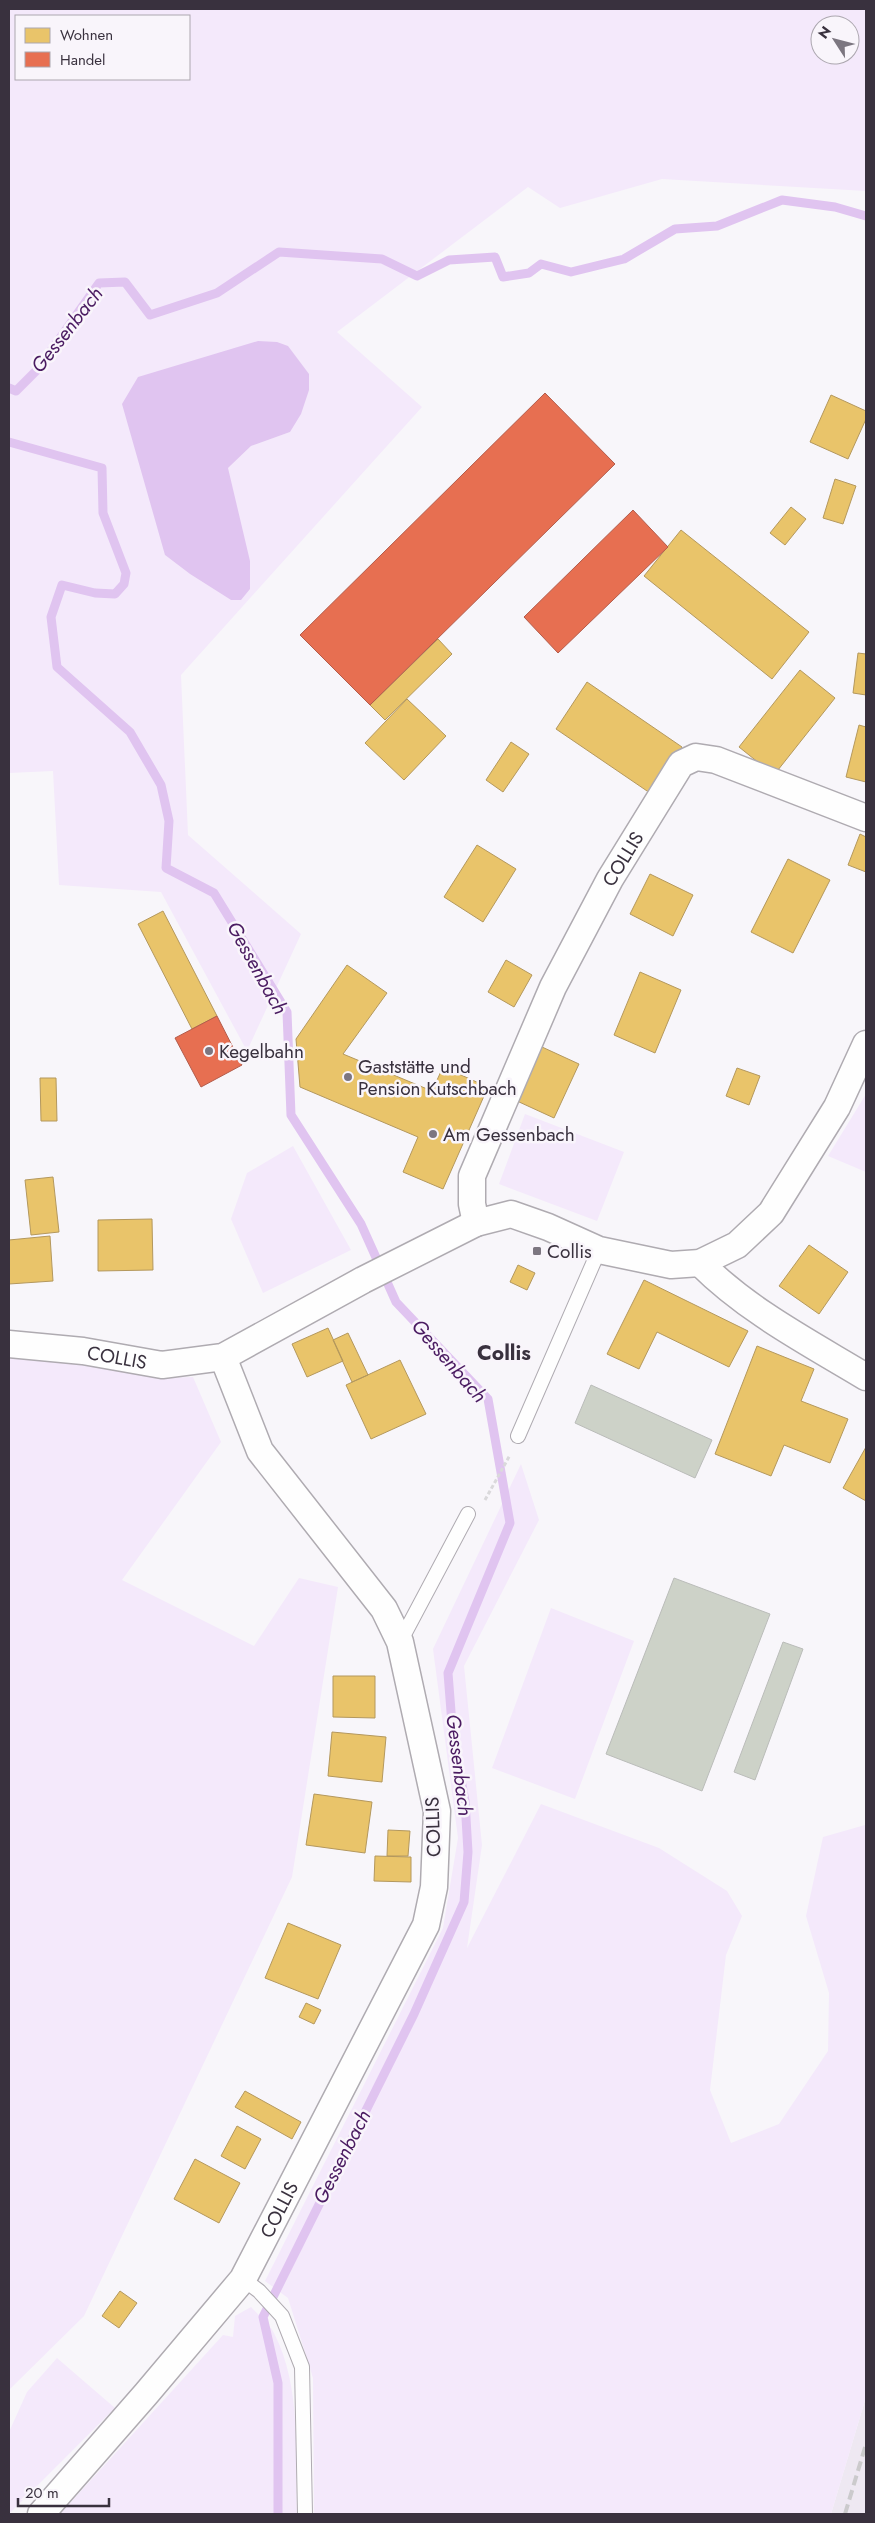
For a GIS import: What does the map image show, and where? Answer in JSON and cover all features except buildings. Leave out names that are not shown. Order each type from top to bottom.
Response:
[{"type":"street","name":"COLLIS","points":[[476,1223],[472,1204],[472,1176],[553,987],[610,879],[681,764],[696,757],[716,760],[866,818]]},
{"type":"street","name":"COLLIS","points":[[9,1344],[83,1351],[162,1365],[224,1357],[363,1280],[476,1223],[511,1214],[548,1227],[599,1250],[671,1265],[700,1263],[737,1245],[771,1213],[837,1107],[866,1044]]},
{"type":"street","points":[[700,1263],[725,1287],[765,1316],[866,1377]]},
{"type":"street","name":"COLLIS","points":[[41,2514],[146,2394],[251,2285],[426,1925],[434,1887],[437,1811],[400,1642],[384,1610],[260,1451],[224,1357]]},
{"type":"lane","points":[[518,1436],[599,1250]]},
{"type":"lane","points":[[400,1642],[468,1514]]},
{"type":"lane","points":[[251,2285],[282,2316],[302,2367],[305,2514]]},
{"type":"path","points":[[488,1497],[511,1452]]},
{"type":"shaded area","points":[[9,9],[866,9],[866,191],[662,179],[560,208],[528,187],[337,332],[422,407],[181,675],[188,835],[301,934],[247,1051],[161,892],[59,885],[53,771],[9,773]],"holes":[[[288,346],[290,432],[251,446],[228,468],[231,600],[190,574],[165,555]]]},
{"type":"shaded area","points":[[258,341],[277,342],[288,346],[309,374],[309,390],[301,414],[290,432],[251,446],[228,468],[250,561],[250,589],[241,600],[231,600],[190,574],[165,555],[122,404],[138,377]]},
{"type":"shaded area","points":[[866,1094],[866,1172],[828,1156]]},
{"type":"shaded area","points":[[525,1114],[624,1152],[597,1221],[499,1184]]},
{"type":"shaded area","points":[[293,1146],[351,1250],[263,1293],[231,1219],[247,1173]]},
{"type":"shaded area","points":[[9,1356],[106,1365],[160,1378],[193,1377],[221,1442],[122,1580],[254,1646],[299,1578],[338,1587],[292,1877],[84,2316],[9,2390]]},
{"type":"shaded area","points":[[521,1464],[539,1520],[464,1666],[482,1845],[467,1948],[541,1804],[659,1848],[727,1891],[742,1916],[726,1955],[710,2090],[731,2143],[779,2124],[828,2051],[829,1993],[806,1916],[823,1837],[865,1825],[866,1820],[866,2397],[831,2514],[314,2514],[313,2378],[288,2298],[265,2281],[443,1928],[458,1838],[433,1649]]},
{"type":"shaded area","points":[[551,1608],[634,1641],[575,1799],[492,1768]]},
{"type":"shaded area","points":[[251,2307],[272,2329],[283,2354],[289,2376],[295,2422],[297,2514],[60,2514],[223,2335],[233,2337],[235,2316]]},
{"type":"shaded area","points":[[57,2358],[115,2408],[9,2514],[9,2432],[27,2392]]},
{"type":"shaded area","points":[[866,2397],[866,2514],[831,2514]]},
{"type":"waterway","name":"Gessenbach","points":[[9,388],[16,391],[38,369],[99,283],[125,282],[150,315],[217,293],[279,252],[382,259],[417,276],[449,260],[495,257],[503,277],[529,273],[541,264],[571,272],[624,259],[675,229],[717,226],[782,200],[835,207],[866,216]]},
{"type":"waterway","name":"Gessenbach","points":[[9,442],[102,468],[103,513],[126,573],[124,584],[115,594],[95,593],[62,585],[51,617],[57,667],[130,732],[161,785],[169,821],[166,868],[214,893],[287,1012],[291,1115],[361,1224],[396,1302],[488,1399],[510,1523],[448,1673],[453,1737],[465,1801],[468,1852],[464,1902],[414,2014],[263,2317],[278,2383],[278,2514]]},
{"type":"railway","points":[[845,2514],[866,2444]]},
{"type":"place","name":"Kegelbahn","points":[[209,1051]]},
{"type":"place","name":"Gaststätte und Pension Kutschbach","points":[[348,1077]]},
{"type":"place","name":"Am Gessenbach","points":[[433,1134]]},
{"type":"place","name":"Collis","points":[[537,1251]]},
{"type":"district","name":"Collis","points":[[504,1353]]}]
